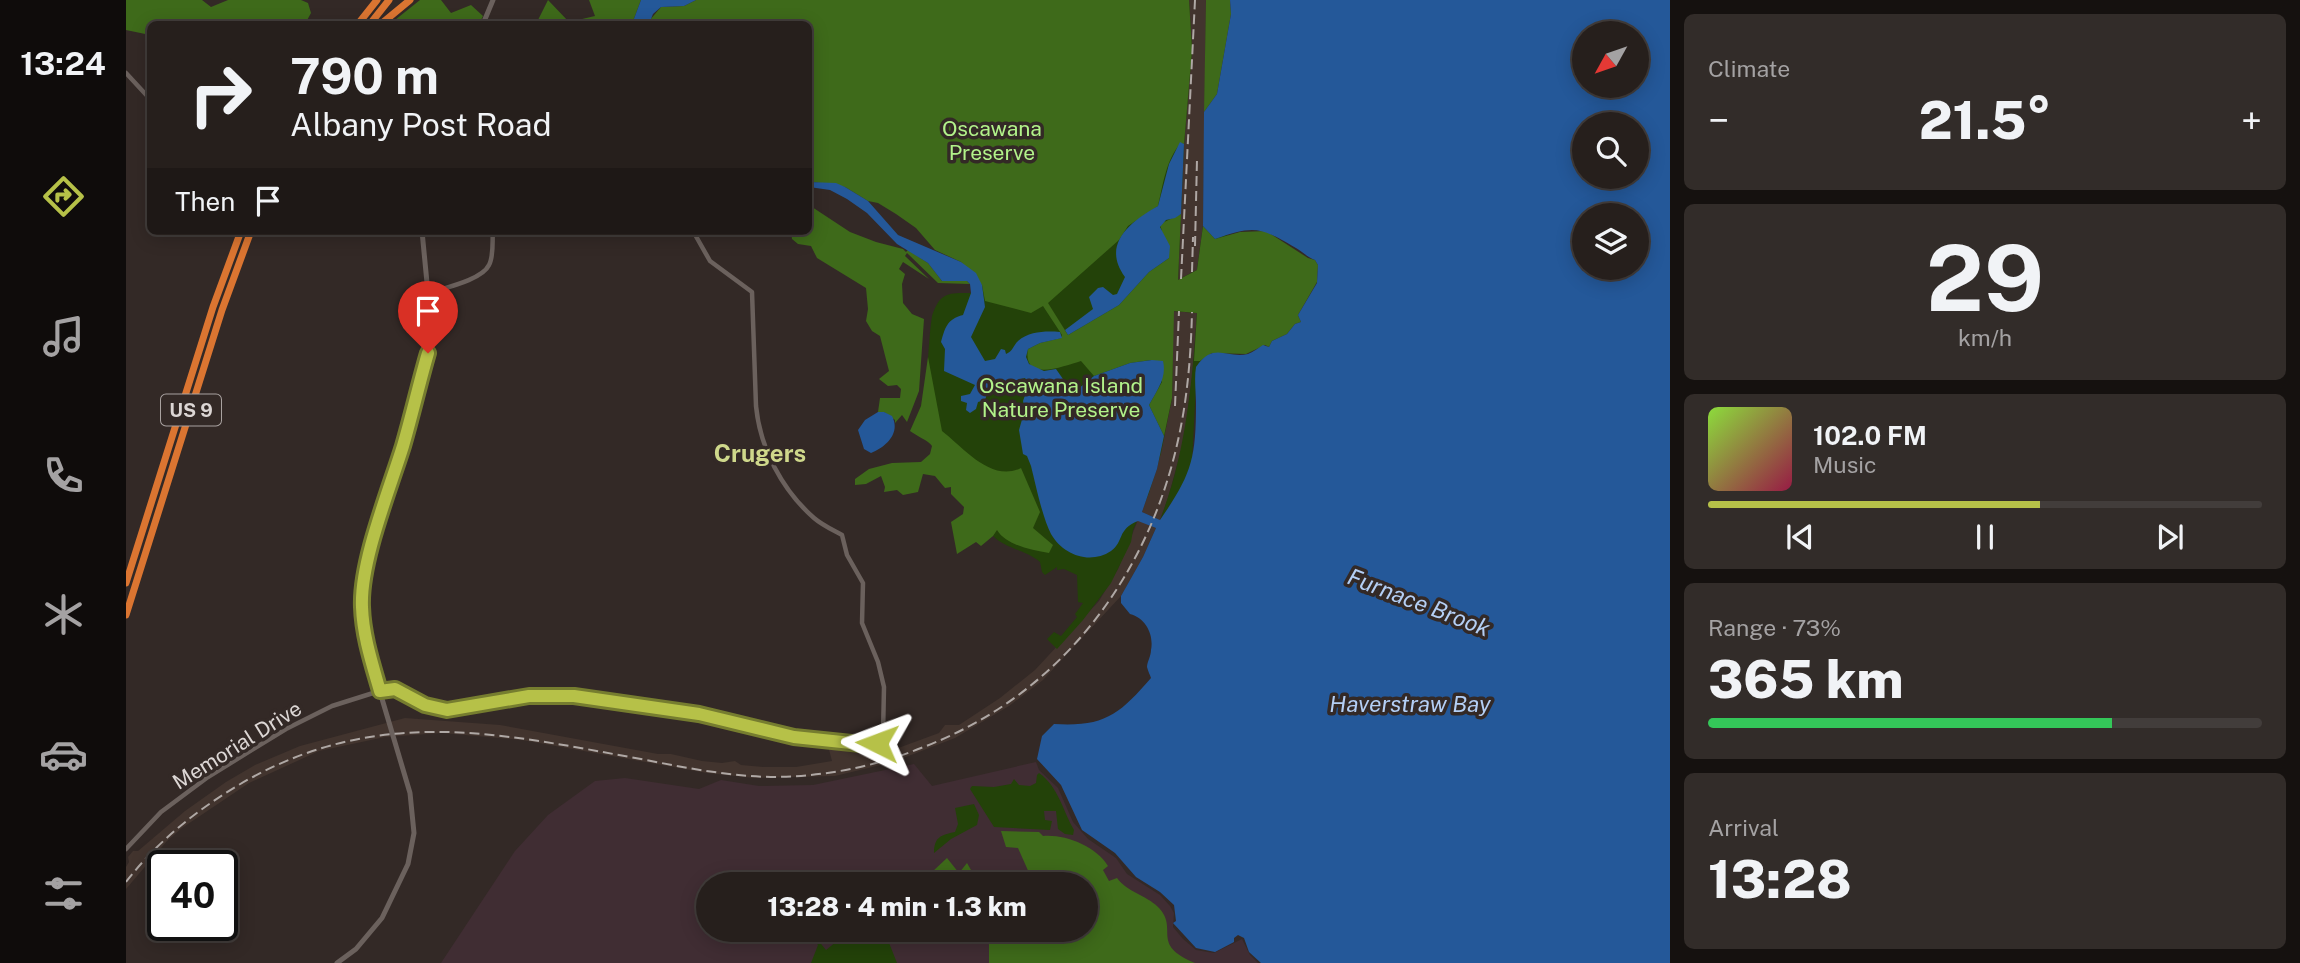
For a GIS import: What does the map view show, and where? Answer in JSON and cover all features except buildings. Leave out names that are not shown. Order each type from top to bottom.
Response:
[{"type":"highway","points":[[359,21],[375,0]]},
{"type":"highway","points":[[372,21],[389,0]]},
{"type":"highway","points":[[385,21],[410,0]]},
{"type":"highway","name":"US 9","points":[[126,583],[216,298],[240,235]]},
{"type":"highway","name":"US 9","points":[[126,615],[218,324],[250,235]]},
{"type":"main road","points":[[484,21],[493,0]]},
{"type":"main road","points":[[337,963],[356,949],[382,918],[408,864],[414,833],[413,811],[365,631],[362,605],[366,566],[404,443],[428,353],[429,293],[422,235]]},
{"type":"street","points":[[126,73],[147,96]]},
{"type":"street","points":[[429,293],[468,280],[487,269],[493,235]]},
{"type":"street","points":[[380,691],[395,689],[425,705],[447,710],[529,696],[574,696],[699,714],[794,737],[866,744],[875,744],[880,740],[884,716],[883,678],[862,623],[863,583],[849,561],[842,535],[814,518],[777,473],[766,452],[755,406],[752,292],[710,261],[695,235]]},
{"type":"street","name":"Memorial Drive","points":[[126,849],[161,812],[216,772],[286,729],[322,712],[380,691]]},
{"type":"shaded area","points":[[1189,0],[1206,0],[1203,226],[1197,270],[1178,280],[1191,50]]},
{"type":"shaded area","points":[[1173,311],[1197,313],[1184,440],[1160,520],[1142,512],[1157,469],[1172,398]]},
{"type":"shaded area","points":[[1138,520],[1156,528],[1121,596],[1043,680],[1009,706],[955,738],[893,762],[835,776],[754,778],[707,773],[522,740],[442,733],[385,737],[319,751],[249,783],[182,828],[159,850],[147,850],[147,864],[126,889],[126,867],[128,857],[133,851],[138,851],[185,811],[226,782],[255,765],[300,746],[405,718],[500,725],[658,754],[722,763],[735,761],[741,765],[763,767],[796,767],[832,761],[827,742],[853,745],[863,756],[901,747],[939,733],[945,725],[959,725],[1000,698],[1035,670],[1099,601],[1118,569]]},
{"type":"shaded area","points":[[1036,762],[1039,770],[1058,788],[1073,822],[1088,839],[1116,858],[1127,874],[1160,895],[1170,906],[1174,913],[1173,927],[1183,939],[1196,950],[1214,953],[1242,939],[1250,955],[1258,963],[441,963],[515,851],[548,815],[595,781],[625,778],[699,789],[721,780],[759,786],[813,785],[914,764],[932,786]]},
{"type":"green space","points":[[126,0],[202,0],[211,7],[228,0],[301,0],[308,3],[311,13],[307,21],[147,21],[147,34],[126,30]]},
{"type":"green space","points":[[420,0],[441,0],[451,13],[471,5],[483,16],[480,21],[394,21]]},
{"type":"green space","points":[[548,0],[568,21],[538,21]]},
{"type":"green space","points":[[589,0],[641,0],[633,21],[573,21],[595,16]]},
{"type":"green space","name":"Oscawana Preserve","points":[[696,0],[1189,0],[1192,50],[1184,144],[1181,143],[1176,149],[1168,164],[1158,206],[1128,226],[1119,240],[1048,303],[1068,335],[1119,305],[1149,272],[1169,258],[1160,224],[1181,214],[1178,280],[1197,270],[1203,226],[1215,239],[1240,232],[1266,231],[1315,260],[1318,265],[1317,282],[1298,315],[1301,322],[1295,324],[1287,334],[1272,341],[1269,347],[1265,345],[1246,354],[1212,353],[1200,361],[1194,361],[1197,313],[1174,311],[1172,398],[1164,436],[1149,405],[1162,382],[1151,360],[1130,363],[1094,376],[1081,361],[1046,370],[1031,366],[1028,349],[1061,338],[1062,335],[1043,306],[1031,313],[985,301],[982,285],[961,262],[935,250],[916,228],[896,214],[845,187],[814,182],[812,185],[812,21],[649,21],[661,7],[684,6]]},
{"type":"green space","name":"Oscawana Island Nature Preserve","points":[[1189,0],[1192,50],[1184,144],[1178,280],[1197,270],[1203,226],[1208,233],[1227,235],[1196,384],[1192,462],[1182,487],[1160,520],[1182,444],[1197,313],[1173,311],[1172,398],[1161,453],[1149,493],[1133,530],[1131,542],[1111,583],[1057,649],[1047,639],[1054,632],[1061,636],[1077,617],[1075,614],[1083,603],[1078,602],[1077,575],[1064,569],[1057,570],[1057,567],[1045,575],[1040,562],[993,536],[997,529],[987,480],[911,429],[925,389],[932,316],[938,302],[946,295],[971,293]]},
{"type":"green space","points":[[1206,0],[1230,0],[1231,14],[1217,94],[1204,112]]},
{"type":"green space","points":[[812,207],[850,232],[906,252],[908,250],[928,263],[942,281],[967,281],[970,284],[938,283],[907,253],[905,256],[929,279],[903,262],[899,269],[905,274],[902,284],[903,303],[912,314],[924,319],[919,391],[907,422],[902,415],[895,423],[895,420],[884,412],[878,412],[880,398],[900,398],[901,389],[897,385],[888,386],[879,379],[889,371],[880,336],[872,331],[866,321],[866,288],[817,258],[811,246],[798,244],[792,235],[812,235]]},
{"type":"green space","points":[[928,357],[942,431],[988,467],[999,471],[1021,468],[1040,512],[1033,528],[1053,545],[1049,553],[1006,540],[997,530],[981,546],[976,542],[957,554],[951,522],[963,514],[964,507],[951,494],[951,487],[945,488],[935,476],[923,474],[918,492],[903,495],[897,490],[884,492],[881,476],[866,484],[855,485],[855,479],[869,469],[892,463],[921,462],[930,454],[932,446],[910,431],[921,406]]},
{"type":"green space","points":[[1039,773],[1056,792],[1074,830],[1073,835],[1058,829],[1056,811],[1044,811],[1045,820],[1052,821],[1050,830],[994,827],[970,789],[972,786],[994,787],[1011,784],[1014,779],[1019,785],[1030,786],[1036,783]]},
{"type":"green space","points":[[974,804],[979,815],[977,825],[951,839],[934,853],[935,843],[939,838],[955,832],[958,824],[955,808]]},
{"type":"green space","points":[[1001,831],[1039,832],[1043,836],[1070,839],[1088,847],[1108,866],[1103,870],[1109,881],[1117,878],[1126,887],[1158,907],[1167,922],[1169,943],[1181,956],[1195,963],[989,963],[989,942],[1098,942],[1098,872],[1029,872],[1018,848],[1006,847]]},
{"type":"green space","points":[[947,858],[958,872],[932,872]]},
{"type":"green space","points":[[967,863],[972,872],[960,872]]},
{"type":"green space","points":[[816,942],[820,942],[826,950],[836,942],[889,942],[897,963],[811,963],[818,945]]},
{"type":"water","points":[[641,0],[696,0],[684,6],[661,7],[650,21],[633,21]]},
{"type":"water","name":"Haverstraw Bay","points":[[1230,0],[1670,0],[1670,963],[1261,963],[1249,952],[1244,938],[1238,935],[1234,942],[1215,952],[1196,948],[1173,923],[1176,921],[1174,905],[1160,892],[1136,877],[1115,853],[1082,830],[1061,785],[1037,759],[1042,736],[1054,724],[1086,723],[1109,716],[1129,701],[1151,678],[1147,667],[1152,644],[1150,633],[1144,623],[1130,614],[1121,603],[1121,596],[1156,528],[1138,521],[1131,524],[1111,551],[1094,557],[1078,556],[1056,541],[1045,519],[1031,466],[1027,456],[1023,454],[1019,430],[1025,409],[1023,401],[1029,384],[1025,378],[990,385],[985,400],[978,402],[976,409],[970,413],[966,410],[967,403],[961,401],[961,396],[970,394],[975,385],[944,371],[945,349],[941,342],[942,337],[950,322],[963,315],[971,293],[970,284],[967,281],[942,281],[928,263],[897,244],[867,213],[830,190],[812,187],[812,182],[836,183],[845,187],[868,201],[898,235],[961,262],[976,273],[982,285],[985,307],[971,337],[985,361],[995,359],[1001,349],[1008,353],[1018,341],[1028,335],[1060,332],[1062,338],[1028,349],[1026,357],[1029,364],[1044,371],[1056,369],[1070,389],[1078,389],[1094,376],[1130,363],[1163,361],[1162,378],[1149,405],[1164,436],[1157,469],[1142,512],[1160,520],[1179,491],[1190,466],[1196,423],[1196,367],[1202,359],[1215,353],[1240,355],[1248,354],[1263,345],[1269,347],[1272,341],[1287,334],[1295,324],[1301,322],[1298,315],[1317,283],[1318,265],[1315,260],[1274,236],[1249,230],[1215,239],[1203,226],[1204,112],[1217,94],[1231,14]]},
{"type":"water","points":[[1180,142],[1184,144],[1181,214],[1166,220],[1160,227],[1170,246],[1169,258],[1149,272],[1119,305],[1068,335],[1065,330],[1093,309],[1089,297],[1098,288],[1103,287],[1113,295],[1117,294],[1125,277],[1118,265],[1118,244],[1129,227],[1158,206],[1169,164]]},
{"type":"water","points":[[878,412],[892,416],[895,428],[887,443],[871,453],[864,449],[858,430],[865,420]]},
{"type":"railway","points":[[1181,279],[1195,0]]},
{"type":"railway","points":[[1195,246],[1197,159]]},
{"type":"railway","points":[[1192,272],[1193,237]]},
{"type":"railway","points":[[1175,406],[1179,311]]},
{"type":"railway","points":[[126,882],[167,837],[232,789],[299,756],[348,741],[396,734],[444,732],[493,735],[708,771],[790,777],[848,770],[885,761],[971,725],[1016,697],[1056,663],[1092,624],[1122,581],[1147,534],[1166,484],[1180,431],[1190,357],[1192,312]]},
{"type":"district","name":"Crugers","points":[[760,453]]},
{"type":"route","points":[[428,353],[404,443],[366,566],[363,587],[365,631],[380,691],[395,689],[439,710],[460,710],[529,696],[574,696],[699,714],[794,737],[861,744],[877,743]]},
{"type":"water label","name":"Furnace Brook","points":[[1419,602]]}]
